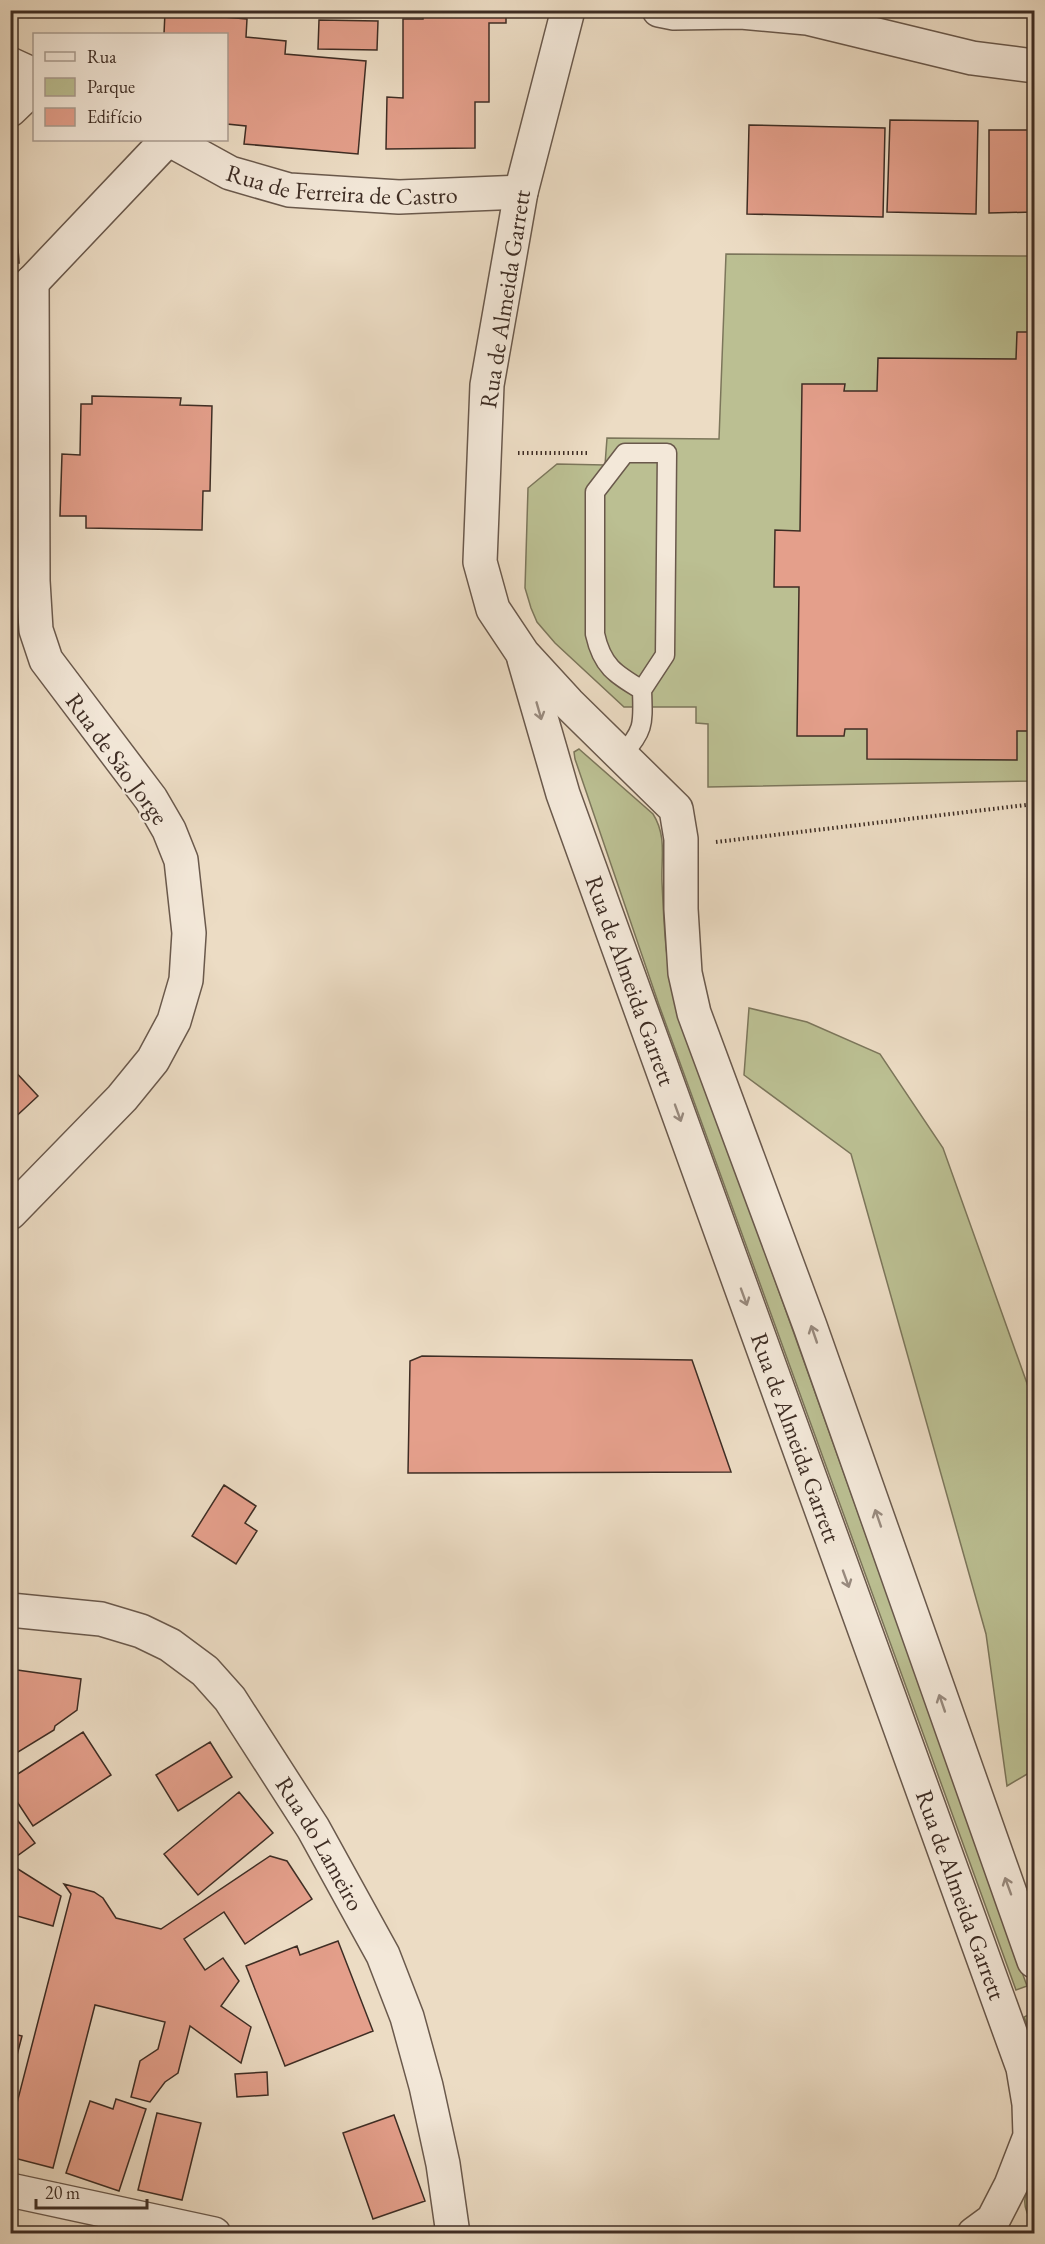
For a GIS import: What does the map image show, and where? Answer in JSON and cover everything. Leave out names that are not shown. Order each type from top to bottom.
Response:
[{"type":"street","name":"Rua de Almeida Garrett","points":[[568,10],[521,192],[487,385],[480,562],[493,609],[523,654],[676,809],[681,839],[681,909],[685,974],[694,1013],[807,1315],[1035,1961]]},
{"type":"street","points":[[659,10],[674,13],[741,12],[807,18],[972,58],[1035,66]]},
{"type":"street","points":[[10,64],[33,75]]},
{"type":"street","points":[[10,110],[33,88]]},
{"type":"street","points":[[21,294],[168,141]]},
{"type":"street","name":"Rua de Ferreira de Castro","points":[[171,141],[230,173],[290,190],[399,196],[521,192]]},
{"type":"street","name":"Rua de São Jorge","points":[[10,1213],[122,1098],[153,1060],[174,1021],[186,980],[189,933],[181,860],[169,830],[151,799],[46,660],[36,630],[21,294]]},
{"type":"street","name":"Rua de Almeida Garrett","points":[[523,654],[563,794],[1023,2068],[1029,2104],[1030,2136],[1011,2186],[991,2229]]},
{"type":"street","name":"Rua do Lameiro","points":[[10,1610],[101,1619],[141,1631],[170,1645],[205,1671],[230,1699],[313,1828],[383,1954],[406,2017],[426,2086],[443,2164],[453,2234]]},
{"type":"street","points":[[10,2190],[214,2234]]},
{"type":"lane","points":[[622,755],[637,739],[641,729],[642,690],[665,655],[667,453],[625,453],[595,492],[595,634],[599,651],[605,663],[618,675],[642,690]]},
{"type":"path","points":[[484,453],[625,453]]},
{"type":"path","points":[[710,843],[1035,804]]},
{"type":"green space","points":[[726,254],[1034,256],[1034,781],[708,787],[708,724],[696,723],[696,707],[624,707],[555,643],[537,622],[525,588],[528,488],[557,464],[605,465],[607,438],[719,439]]},
{"type":"green space","points":[[579,749],[653,814],[657,822],[662,839],[662,882],[669,973],[676,1003],[1027,1986],[1016,1990],[659,1005],[575,759],[574,752]]},
{"type":"green space","points":[[749,1008],[807,1022],[880,1054],[943,1148],[1034,1403],[1034,1770],[1007,1786],[986,1634],[851,1154],[744,1075]]},
{"type":"green space","points":[[1034,2012],[1034,2043],[1024,2017]]},
{"type":"green space","points":[[1034,2173],[1034,2223],[1026,2210],[1025,2198]]},
{"type":"building","points":[[10,10],[75,10],[10,16]]},
{"type":"building","points":[[423,10],[506,10],[506,23],[489,23],[489,102],[475,102],[475,148],[386,149],[387,97],[403,98],[403,19],[423,19]]},
{"type":"building","points":[[165,12],[247,19],[246,37],[286,41],[285,54],[366,61],[358,154],[244,144],[246,126],[228,124],[228,33],[164,33]]},
{"type":"building","points":[[319,20],[378,21],[377,50],[318,49]]},
{"type":"building","points":[[890,120],[978,121],[976,214],[887,212]]},
{"type":"building","points":[[749,125],[885,128],[883,217],[747,214]]},
{"type":"building","points":[[989,130],[1034,130],[1034,212],[989,213]]},
{"type":"building","points":[[10,175],[13,175],[19,263],[10,263]]},
{"type":"building","points":[[1017,332],[1034,332],[1034,731],[1017,731],[1017,760],[867,759],[867,729],[845,729],[844,736],[797,736],[799,587],[774,587],[775,530],[800,531],[802,384],[845,384],[844,391],[877,391],[878,358],[1016,359]]},
{"type":"building","points":[[92,396],[181,398],[180,405],[212,406],[210,491],[203,491],[202,530],[86,528],[86,516],[60,516],[62,454],[80,455],[81,404],[92,404]]},
{"type":"building","points":[[10,1066],[38,1096],[10,1122]]},
{"type":"building","points":[[422,1356],[692,1360],[731,1472],[408,1473],[410,1361]]},
{"type":"building","points":[[224,1485],[256,1506],[245,1523],[257,1531],[236,1564],[192,1536]]},
{"type":"building","points":[[10,1669],[81,1679],[77,1710],[55,1726],[54,1730],[10,1757]]},
{"type":"building","points":[[83,1732],[111,1775],[33,1826],[10,1791],[10,1779]]},
{"type":"building","points":[[210,1742],[232,1777],[178,1811],[156,1775]]},
{"type":"building","points":[[239,1792],[273,1833],[198,1895],[164,1854]]},
{"type":"building","points":[[15,1817],[35,1843],[10,1861],[10,1820]]},
{"type":"building","points":[[270,1856],[287,1861],[312,1899],[245,1944],[224,1912],[184,1939],[205,1970],[223,1958],[239,1981],[221,2006],[251,2027],[241,2063],[190,2026],[178,2073],[165,2082],[150,2102],[131,2097],[140,2061],[158,2049],[165,2022],[95,2005],[53,2168],[10,2157],[10,2130],[71,1894],[64,1884],[94,1892],[103,1898],[116,1918],[161,1929]]},
{"type":"building","points":[[10,1864],[61,1896],[53,1926],[10,1914]]},
{"type":"building","points":[[338,1941],[373,2031],[285,2066],[246,1966],[297,1946],[300,1955]]},
{"type":"building","points":[[10,2033],[22,2036],[10,2082]]},
{"type":"building","points":[[267,2072],[268,2095],[237,2097],[235,2074]]},
{"type":"building","points":[[116,2099],[146,2109],[119,2191],[66,2173],[90,2101],[113,2109]]},
{"type":"building","points":[[157,2113],[201,2123],[182,2200],[138,2190]]},
{"type":"building","points":[[394,2115],[425,2201],[373,2219],[343,2133]]}]
